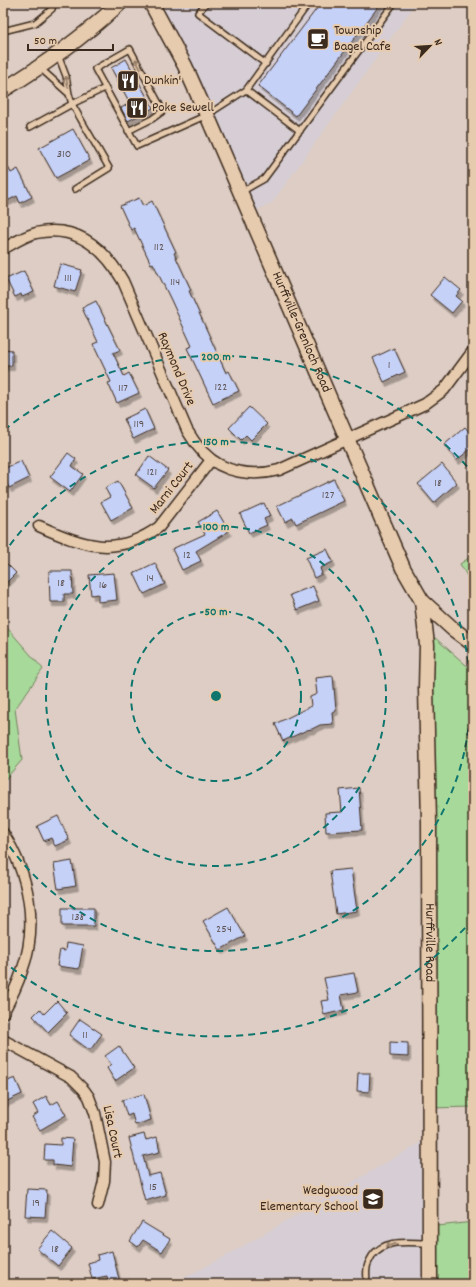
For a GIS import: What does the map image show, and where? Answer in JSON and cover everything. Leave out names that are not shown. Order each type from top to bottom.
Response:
[{"type":"main road","points":[[3,90],[58,54],[120,3]]},
{"type":"main road","name":"Hurffville-Grenloch Road","points":[[151,3],[185,66],[207,115],[403,568],[422,601],[453,629],[473,644]]},
{"type":"main road","name":"Hurffville Road","points":[[422,601],[427,645],[426,688],[429,822],[430,1284]]},
{"type":"street","name":"Raymond Drive","points":[[3,248],[26,236],[50,231],[73,234],[85,239],[97,247],[114,266],[123,281],[187,430],[202,452],[211,460],[235,471],[251,474],[266,474],[293,464],[425,404],[444,390],[473,351]]},
{"type":"street","name":"Marni Court","points":[[39,526],[65,538],[84,544],[97,546],[123,544],[133,541],[159,527],[211,460]]},
{"type":"street","points":[[3,833],[13,850],[22,872],[30,904],[29,941],[23,970],[3,1013]]},
{"type":"street","name":"Lisa Court","points":[[3,1040],[71,1078],[89,1097],[95,1113],[105,1162],[104,1181],[98,1205]]},
{"type":"lane","points":[[3,31],[35,22],[52,9],[53,3]]},
{"type":"lane","points":[[206,3],[198,13],[266,64]]},
{"type":"lane","points":[[128,131],[152,119],[163,110],[130,49],[95,69],[128,131],[137,146],[207,115],[246,90],[309,3]]},
{"type":"lane","points":[[240,193],[264,179],[394,3]]},
{"type":"lane","points":[[58,54],[66,76],[72,104],[109,168],[75,189]]},
{"type":"lane","points":[[39,67],[69,94]]},
{"type":"lane","points":[[30,127],[105,88]]},
{"type":"lane","points":[[246,90],[300,131]]},
{"type":"lane","points":[[367,1284],[367,1265],[380,1249],[387,1245],[396,1243],[430,1243]]},
{"type":"shaded area","points":[[151,3],[416,3],[272,203],[249,214]]},
{"type":"shaded area","name":"Wedgwood Elementary School","points":[[423,1141],[423,1284],[172,1284],[224,1257]]},
{"type":"green space","points":[[473,555],[473,586],[460,564]]},
{"type":"green space","points":[[3,623],[43,669],[15,709],[22,760],[3,782]]},
{"type":"green space","points":[[426,630],[473,671],[473,1107],[428,1108]]},
{"type":"green space","points":[[473,1222],[473,1284],[429,1284],[429,1227]]},
{"type":"building","points":[[321,3],[381,3],[296,116],[258,86]]},
{"type":"building","name":"Dunkin'","points":[[126,59],[153,108],[128,121],[121,108],[130,103],[111,68]]},
{"type":"building","points":[[73,129],[90,160],[56,178],[39,148]]},
{"type":"building","points":[[3,158],[11,173],[18,169],[32,197],[20,203],[17,196],[3,203]]},
{"type":"building","points":[[139,198],[143,206],[152,201],[176,252],[174,253],[191,290],[189,291],[226,373],[229,371],[239,391],[213,403],[187,348],[192,346],[171,300],[153,263],[151,264],[134,228],[131,230],[120,206]]},
{"type":"building","points":[[60,264],[82,270],[75,292],[54,286]]},
{"type":"building","points":[[24,271],[34,292],[22,297],[21,294],[15,297],[6,279]]},
{"type":"building","points":[[445,277],[461,290],[456,296],[462,301],[452,313],[430,295]]},
{"type":"building","points":[[96,301],[120,350],[113,353],[124,376],[129,373],[139,393],[117,403],[108,383],[111,382],[93,344],[98,342],[82,308]]},
{"type":"building","points":[[394,348],[405,372],[384,382],[373,358]]},
{"type":"building","points":[[3,349],[12,350],[12,366],[3,366]]},
{"type":"building","points":[[249,407],[267,424],[251,440],[246,435],[241,440],[229,428]]},
{"type":"building","points":[[145,409],[154,429],[133,439],[124,419]]},
{"type":"building","points":[[465,427],[473,436],[473,447],[457,460],[444,445]]},
{"type":"building","points":[[68,453],[76,459],[72,466],[83,474],[70,492],[50,477]]},
{"type":"building","points":[[149,456],[168,470],[154,488],[136,475]]},
{"type":"building","points":[[21,461],[29,478],[9,488],[3,476],[3,469]]},
{"type":"building","points":[[442,464],[457,483],[434,503],[418,484]]},
{"type":"building","points":[[334,479],[344,501],[296,524],[293,518],[285,522],[277,506]]},
{"type":"building","points":[[118,481],[133,508],[111,520],[101,502],[110,497],[105,488]]},
{"type":"building","points":[[264,503],[270,516],[264,519],[267,525],[249,533],[240,514]]},
{"type":"building","points":[[217,511],[229,531],[196,551],[201,561],[182,570],[172,549],[205,534],[198,522]]},
{"type":"building","points":[[327,549],[333,562],[320,568],[322,574],[314,578],[306,558]]},
{"type":"building","points":[[3,560],[16,573],[3,586]]},
{"type":"building","points":[[155,563],[165,584],[144,594],[134,573]]},
{"type":"building","points":[[49,571],[72,571],[73,594],[64,594],[64,602],[50,602]]},
{"type":"building","points":[[114,573],[117,600],[98,602],[98,594],[91,595],[89,575]]},
{"type":"building","points":[[313,586],[319,601],[297,610],[290,595]]},
{"type":"building","points":[[333,676],[336,710],[332,712],[333,724],[320,725],[283,741],[275,724],[311,706],[310,697],[317,694],[315,678]]},
{"type":"building","points":[[359,788],[362,830],[326,832],[325,813],[342,812],[340,790]]},
{"type":"building","points":[[58,816],[69,840],[55,846],[51,838],[44,841],[37,826]]},
{"type":"building","points":[[72,861],[76,886],[58,889],[54,864]]},
{"type":"building","points":[[351,869],[357,911],[336,914],[330,871]]},
{"type":"building","points":[[228,907],[245,936],[220,950],[203,921]]},
{"type":"building","points":[[62,908],[94,908],[94,926],[62,926]]},
{"type":"building","points":[[66,943],[83,946],[79,969],[57,966],[60,950],[65,951]]},
{"type":"building","points":[[354,973],[358,992],[341,995],[344,1010],[324,1015],[321,1001],[329,1000],[324,978]]},
{"type":"building","points":[[57,1001],[67,1013],[48,1032],[33,1016],[40,1009],[44,1014]]},
{"type":"building","points":[[80,1019],[102,1034],[91,1049],[88,1049],[69,1035]]},
{"type":"building","points":[[390,1042],[408,1043],[408,1057],[390,1056]]},
{"type":"building","points":[[119,1046],[134,1068],[115,1081],[107,1068],[111,1064],[105,1056]]},
{"type":"building","points":[[358,1073],[370,1073],[369,1092],[357,1091]]},
{"type":"building","points":[[15,1078],[22,1094],[3,1103],[3,1083]]},
{"type":"building","points":[[144,1094],[151,1120],[135,1125],[132,1114],[127,1116],[122,1100]]},
{"type":"building","points":[[46,1096],[51,1105],[58,1101],[66,1115],[40,1130],[32,1117],[38,1113],[33,1104]]},
{"type":"building","points":[[144,1134],[146,1140],[157,1137],[160,1152],[143,1156],[148,1176],[160,1173],[166,1195],[145,1201],[129,1138]]},
{"type":"building","points":[[61,1138],[73,1139],[71,1167],[53,1165],[53,1160],[44,1160],[45,1144],[61,1145]]},
{"type":"building","points":[[27,1189],[47,1190],[45,1217],[25,1216]]},
{"type":"building","points":[[142,1222],[170,1239],[162,1252],[143,1240],[138,1247],[130,1241]]},
{"type":"building","points":[[52,1231],[72,1248],[58,1266],[37,1249]]},
{"type":"building","points":[[112,1251],[119,1279],[108,1282],[107,1276],[92,1279],[88,1263],[98,1260],[97,1255]]},
{"type":"place","name":"Township Bagel Cafe","points":[[318,39]]},
{"type":"place","name":"Dunkin'","points":[[128,81]]},
{"type":"place","name":"Poke Sewell","points":[[137,108]]},
{"type":"place","name":"Wedgwood Elementary School","points":[[373,1199]]}]
